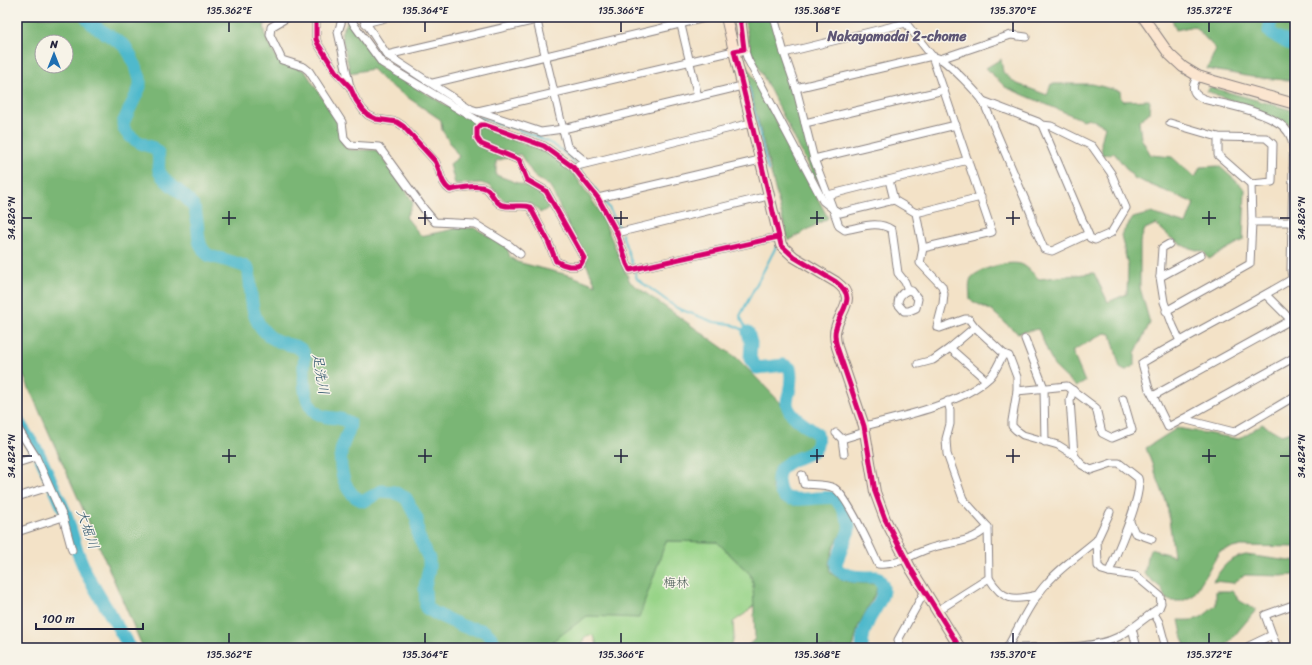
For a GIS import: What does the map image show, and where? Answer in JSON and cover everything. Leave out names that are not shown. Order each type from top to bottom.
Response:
[{"type":"street","points":[[288,17],[271,28],[270,35],[282,60],[304,67],[309,71],[342,122],[344,138],[350,145],[379,146],[435,222],[475,224],[509,245],[520,254]]},
{"type":"street","points":[[311,17],[316,22],[316,39],[318,44],[336,72],[350,87]]},
{"type":"street","points":[[343,17],[338,32],[350,87],[356,100],[368,115],[376,119],[397,122],[403,126],[435,161],[439,168],[442,181],[450,190],[478,187],[487,189],[498,204],[503,206],[511,207],[524,205],[530,207],[548,241],[556,261],[569,266],[577,266],[581,264],[584,258],[546,191],[527,180],[519,160],[481,144],[476,138],[477,129],[481,125],[485,125]]},
{"type":"street","points":[[350,17],[354,26],[382,63],[485,125],[544,146],[573,167],[598,198],[617,233],[630,270],[778,237]]},
{"type":"street","points":[[389,17],[363,20],[388,55],[471,109],[542,132],[563,129],[742,86]]},
{"type":"street","points":[[388,55],[536,18],[549,17]]},
{"type":"street","points":[[433,84],[709,17]]},
{"type":"street","points":[[726,17],[739,50],[748,60],[823,201],[833,209],[840,212],[894,200],[916,212],[981,197]]},
{"type":"street","points":[[740,17],[739,50],[742,86],[778,237],[781,245],[788,253],[842,286],[846,294],[847,304],[836,328],[834,337],[864,429],[875,492],[885,519],[905,558],[960,648]]},
{"type":"street","points":[[774,17],[796,88],[814,159],[839,226],[845,230],[877,224],[885,225],[892,230],[898,273],[905,282],[908,290]]},
{"type":"street","points":[[901,17],[932,56],[992,232],[923,248]]},
{"type":"street","points":[[1143,17],[1169,54],[1183,67],[1198,76],[1295,104]]},
{"type":"street","points":[[536,18],[567,146],[587,163]]},
{"type":"street","points":[[784,53],[906,23]]},
{"type":"street","points":[[681,25],[698,97]]},
{"type":"street","points":[[940,58],[1011,35],[1026,37]]},
{"type":"street","points":[[478,111],[554,92],[739,50]]},
{"type":"street","points":[[796,88],[932,56],[940,58],[978,95],[983,102],[1032,216],[1032,221],[1044,249],[1052,251],[1088,234]]},
{"type":"street","points":[[1198,76],[1194,82],[1193,88],[1194,92],[1203,98],[1251,111],[1281,124],[1290,133],[1292,139],[1294,168],[1291,270],[1294,281],[1180,340],[1142,363],[1148,389],[1168,427],[1295,357]]},
{"type":"street","points":[[805,123],[944,90]]},
{"type":"street","points":[[983,102],[1038,122],[1042,126],[1090,238],[1095,240],[1111,233],[1126,208],[1111,173],[1092,146],[1051,126],[1042,126]]},
{"type":"street","points":[[573,167],[751,123]]},
{"type":"street","points":[[1170,123],[1218,136],[1266,138],[1273,144],[1272,182],[1251,184],[1218,155],[1218,136]]},
{"type":"street","points":[[814,159],[956,125]]},
{"type":"street","points":[[598,198],[760,160]]},
{"type":"street","points":[[828,195],[968,160]]},
{"type":"street","points":[[889,180],[894,200]]},
{"type":"street","points":[[1166,311],[1250,264],[1252,222],[1251,184]]},
{"type":"street","points":[[617,233],[768,196]]},
{"type":"street","points":[[916,212],[923,248],[920,264],[942,286],[944,294],[937,327],[940,328],[969,319],[975,327],[1004,354],[1009,356],[1017,377],[1017,391],[1013,409],[1012,426],[1023,435],[1058,445],[1074,455],[1087,469],[1091,470],[1112,463],[1119,463],[1138,478],[1140,486],[1130,522],[1109,572]]},
{"type":"street","points":[[1252,222],[1292,222]]},
{"type":"street","points":[[1170,244],[1162,248],[1160,277],[1166,311],[1180,340]]},
{"type":"street","points":[[1160,277],[1201,255]]},
{"type":"street","points":[[1153,396],[1293,321],[1266,295]]},
{"type":"street","points":[[918,364],[932,360],[950,348],[975,327]]},
{"type":"street","points":[[1025,338],[1044,388],[1045,442]]},
{"type":"street","points":[[950,348],[986,380]]},
{"type":"street","points":[[842,439],[864,429],[962,396],[991,376],[1004,354]]},
{"type":"street","points":[[1017,391],[1067,386],[1096,408],[1102,433],[1112,438],[1132,430],[1123,399]]},
{"type":"street","points":[[1073,390],[1070,400],[1074,455]]},
{"type":"street","points":[[1182,419],[1234,432],[1295,396]]},
{"type":"street","points":[[948,401],[950,410],[950,424],[946,439],[947,454],[963,499],[988,527],[989,578],[1002,594],[1011,599],[1038,595]]},
{"type":"street","points":[[17,428],[36,457],[50,487],[63,517],[72,550]]},
{"type":"street","points":[[836,433],[842,439],[844,454]]},
{"type":"street","points":[[17,463],[36,457]]},
{"type":"street","points":[[802,475],[804,484],[828,486],[835,488],[843,495],[878,564],[893,564],[929,548],[965,541],[976,537],[988,527]]},
{"type":"street","points":[[17,497],[50,487]]},
{"type":"street","points":[[1006,648],[1038,595],[1059,572],[1097,540],[1110,512]]},
{"type":"street","points":[[17,532],[63,517]]},
{"type":"street","points":[[1130,522],[1135,533],[1152,539]]},
{"type":"street","points":[[1014,648],[1064,647],[1101,643],[1117,637],[1132,628],[1159,608],[1161,603],[1160,596],[1136,576],[1109,572],[1102,570],[1098,566],[1097,540]]},
{"type":"street","points":[[937,611],[989,578]]},
{"type":"street","points":[[902,648],[898,640],[925,591]]},
{"type":"street","points":[[1277,648],[1265,615],[1294,605],[1295,607]]},
{"type":"street","points":[[1153,612],[1159,622],[1166,648]]},
{"type":"street","points":[[1132,628],[1138,648]]},
{"type":"street","points":[[1248,648],[1249,646],[1272,635]]},
{"type":"green space","points":[[17,17],[279,17],[264,25],[266,37],[278,61],[305,71],[339,124],[342,141],[345,147],[350,150],[377,150],[401,182],[413,203],[406,217],[421,236],[459,228],[475,228],[507,247],[510,257],[517,262],[572,276],[596,285],[550,186],[535,177],[520,154],[496,161],[496,175],[542,192],[550,207],[540,213],[533,205],[529,203],[505,201],[490,186],[481,183],[455,184],[450,164],[459,157],[442,130],[441,120],[385,82],[372,69],[350,73],[341,33],[348,21],[381,67],[492,132],[546,152],[574,174],[600,212],[630,282],[737,358],[779,401],[793,424],[810,433],[814,438],[812,447],[779,462],[773,471],[772,488],[781,502],[795,505],[826,500],[834,504],[843,519],[845,527],[834,546],[829,563],[830,572],[846,581],[875,584],[877,586],[876,592],[858,627],[853,648],[745,648],[754,640],[755,637],[753,583],[750,574],[717,542],[666,541],[639,618],[587,616],[553,641],[555,648],[143,648],[17,361]]},
{"type":"green space","points":[[744,17],[773,17],[819,181],[814,177],[751,52]]},
{"type":"green space","points":[[1171,17],[1295,17],[1295,81],[1252,77],[1207,69],[1216,49],[1194,26],[1176,30]]},
{"type":"green space","points":[[1001,59],[1003,72],[1015,83],[1047,95],[1051,84],[1092,84],[1120,91],[1121,99],[1123,101],[1149,100],[1149,113],[1139,121],[1141,138],[1151,155],[1172,157],[1195,178],[1200,167],[1219,166],[1245,189],[1243,240],[1209,259],[1204,252],[1186,247],[1171,238],[1156,224],[1145,229],[1140,242],[1140,288],[1150,323],[1135,353],[1135,365],[1125,371],[1120,368],[1111,334],[1105,333],[1072,351],[1085,382],[1076,387],[1054,366],[1038,329],[1018,333],[992,311],[970,300],[969,286],[971,278],[988,268],[1011,263],[1023,265],[1039,279],[1094,273],[1108,302],[1127,294],[1128,267],[1121,235],[1133,218],[1151,213],[1186,224],[1194,203],[1134,178],[1114,153],[1102,155],[1101,143],[1105,126],[1089,118],[1083,120],[1005,87],[986,68]]},
{"type":"green space","points":[[744,64],[746,64],[828,218],[788,241]]},
{"type":"green space","points":[[1210,87],[1295,111],[1295,126],[1207,91]]},
{"type":"green space","points":[[1262,424],[1281,435],[1295,431],[1295,547],[1241,546],[1220,551],[1193,596],[1182,601],[1171,601],[1166,599],[1161,588],[1144,574],[1150,549],[1174,556],[1167,504],[1146,448],[1177,428],[1239,439]]},
{"type":"green space","name":"梅林","points":[[666,541],[717,542],[750,574],[753,583],[754,605],[733,622],[734,637],[731,648],[598,648],[594,636],[589,635],[584,638],[582,645],[579,648],[490,648]]},
{"type":"green space","points":[[1246,555],[1289,561],[1295,560],[1295,575],[1245,575],[1233,583],[1213,581],[1226,564],[1234,559]]},
{"type":"green space","points":[[1216,591],[1232,591],[1240,601],[1256,610],[1224,648],[1185,648],[1179,620],[1192,620],[1200,618],[1207,613],[1216,605]]},
{"type":"waterway","name":"足洗川","points":[[86,17],[93,25],[125,46],[140,78],[140,87],[123,123],[125,131],[134,139],[155,149],[159,156],[159,170],[163,178],[190,201],[196,212],[199,240],[204,252],[212,257],[248,268],[253,309],[259,325],[271,337],[281,342],[298,347],[303,351],[305,392],[309,405],[313,410],[322,416],[342,419],[350,423],[341,452],[342,475],[348,488],[352,494],[364,501],[382,491],[394,492],[406,498],[417,519],[418,535],[429,559],[429,569],[425,587],[426,608],[465,627],[484,631],[491,637],[497,648]]},
{"type":"waterway","points":[[1269,17],[1271,21],[1269,31],[1295,47]]},
{"type":"waterway","points":[[743,67],[768,171]]},
{"type":"waterway","points":[[478,117],[517,129],[544,140],[567,154],[576,164]]},
{"type":"waterway","points":[[578,167],[600,195]]},
{"type":"waterway","points":[[603,199],[620,230]]},
{"type":"waterway","points":[[622,234],[633,267]]},
{"type":"waterway","points":[[747,331],[740,316],[777,245]]},
{"type":"waterway","points":[[635,272],[637,279],[677,308],[714,322],[731,324],[748,332]]},
{"type":"waterway","points":[[748,332],[751,343],[750,359],[757,368],[784,365],[790,368],[791,380],[787,402],[788,408],[799,421],[817,434],[818,439],[814,451],[790,462],[781,469],[778,475],[781,493],[792,499],[835,498],[843,509],[849,522],[849,530],[836,563],[837,569],[846,574],[861,577],[877,577],[883,585],[879,603],[866,626],[862,648]]},
{"type":"waterway","name":"大堀川","points":[[17,420],[38,452],[66,514],[77,551],[87,575],[130,648]]},
{"type":"cycle path","points":[[311,17],[316,22],[316,39],[318,44],[336,72],[350,87],[356,100],[368,115],[376,119],[397,122],[403,126],[435,161],[444,184],[450,190],[480,187],[487,189],[502,205],[530,207],[548,241],[556,261],[562,264],[577,266],[581,264],[584,258],[546,191],[527,180],[519,160],[481,144],[477,138],[477,129],[481,125],[485,125],[544,146],[573,167],[598,198],[617,233],[630,270],[778,237]]},
{"type":"cycle path","points":[[740,17],[744,49],[734,51],[781,245],[794,257],[836,282],[846,293],[846,304],[838,321],[835,339],[864,426],[875,492],[885,519],[911,569],[960,648]]},
{"type":"district","name":"Nakayamadai 2-chome","points":[[897,36]]}]
